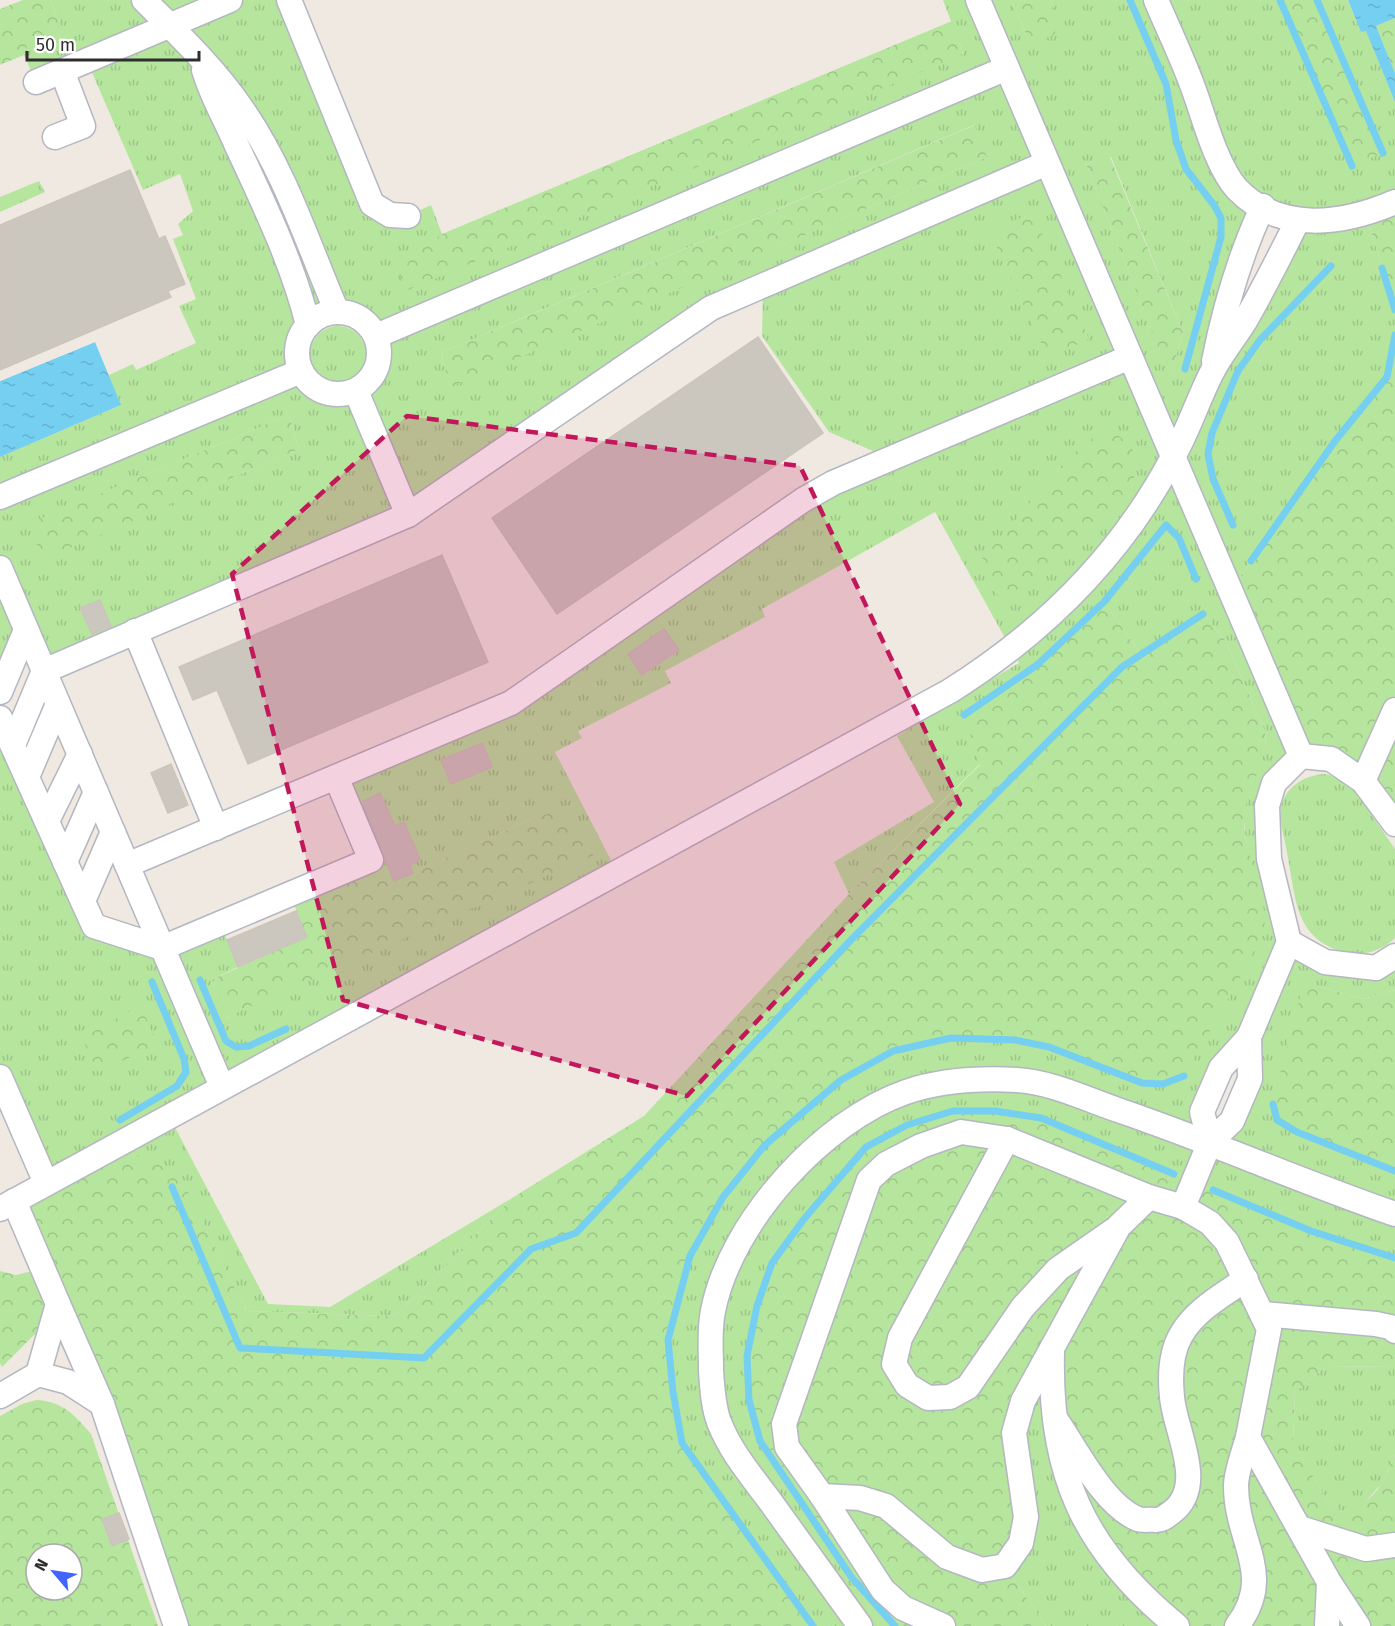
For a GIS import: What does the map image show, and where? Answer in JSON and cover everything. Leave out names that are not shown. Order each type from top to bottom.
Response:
[{"type":"lane","points":[[144,0],[222,82],[243,110],[274,165],[337,312]]},
{"type":"lane","points":[[36,82],[230,0]]},
{"type":"lane","points":[[289,0],[372,204],[390,215],[408,216]]},
{"type":"lane","points":[[978,0],[1301,756]]},
{"type":"lane","points":[[1156,0],[1222,162],[1237,188],[1263,206],[1298,220],[1325,222],[1366,213],[1395,202]]},
{"type":"lane","points":[[202,62],[211,93],[238,147],[300,294],[308,326]]},
{"type":"lane","points":[[376,336],[1007,68]]},
{"type":"lane","points":[[55,137],[83,126],[62,71]]},
{"type":"lane","points":[[13,745],[44,671],[408,515],[711,308],[1047,163]]},
{"type":"lane","points":[[1211,373],[1226,301],[1242,251],[1263,206]]},
{"type":"lane","points":[[176,1626],[102,1404],[58,1304],[7,1205],[950,691],[996,662],[1045,623],[1094,572],[1130,527],[1173,458],[1211,373],[1244,322],[1298,220]]},
{"type":"lane","points":[[337,312],[359,318],[367,323],[376,336],[380,352],[377,368],[369,381],[356,391],[340,395],[324,392],[310,384],[301,371],[297,355],[300,339],[308,326],[321,316],[337,312]]},
{"type":"lane","points":[[127,865],[512,703],[803,501],[833,483],[1130,357]]},
{"type":"lane","points":[[0,497],[301,371]]},
{"type":"lane","points":[[356,391],[408,515]]},
{"type":"lane","points":[[0,568],[222,1087]]},
{"type":"lane","points":[[0,692],[27,630]]},
{"type":"lane","points":[[135,631],[216,828]]},
{"type":"lane","points":[[27,777],[58,704]]},
{"type":"lane","points":[[1363,781],[1395,710]]},
{"type":"lane","points":[[0,718],[94,926],[162,948],[371,860],[336,777]]},
{"type":"lane","points":[[47,822],[80,754]]},
{"type":"lane","points":[[1301,756],[1331,759],[1363,781],[1395,824]]},
{"type":"lane","points":[[1183,1207],[1210,1142],[1232,1121],[1250,1079],[1249,1037],[1270,980],[1289,942],[1269,859],[1267,806],[1274,783],[1301,756]]},
{"type":"lane","points":[[65,862],[96,792]]},
{"type":"lane","points":[[83,901],[113,832]]},
{"type":"lane","points":[[1289,942],[1325,962],[1376,968],[1393,962]]},
{"type":"lane","points":[[0,1077],[46,1184]]},
{"type":"lane","points":[[860,1626],[742,1462],[719,1422],[712,1389],[710,1345],[713,1311],[727,1268],[741,1239],[765,1202],[834,1134],[868,1109],[906,1092],[950,1081],[1021,1080],[1056,1089],[1210,1142],[1395,1214]]},
{"type":"lane","points":[[943,1626],[903,1608],[882,1590],[822,1496],[787,1447],[784,1424],[869,1180],[886,1164],[921,1146],[961,1132],[1007,1139],[1149,1197],[1183,1207],[1210,1223],[1227,1242],[1269,1329],[1248,1437],[1236,1485],[1240,1523],[1256,1572],[1253,1601],[1237,1626]]},
{"type":"lane","points":[[1007,1139],[900,1338],[894,1364],[907,1385],[928,1398],[950,1396],[968,1387],[1023,1307],[1058,1269],[1119,1226],[1149,1197]]},
{"type":"lane","points":[[822,1496],[860,1498],[886,1506],[947,1557],[981,1570],[1005,1566],[1021,1544],[1026,1517],[1014,1433],[1023,1401],[1119,1226]]},
{"type":"lane","points":[[1055,1418],[1090,1472],[1116,1503],[1138,1519],[1161,1520],[1179,1506],[1188,1490],[1188,1468],[1172,1397],[1172,1365],[1180,1335],[1199,1311],[1246,1279]]},
{"type":"lane","points":[[0,1396],[38,1374],[58,1304]]},
{"type":"lane","points":[[1263,1314],[1393,1328]]},
{"type":"lane","points":[[1052,1351],[1055,1418],[1063,1466],[1080,1513],[1104,1553],[1177,1626]]},
{"type":"lane","points":[[38,1374],[68,1382],[102,1404]]},
{"type":"lane","points":[[1248,1437],[1329,1582],[1358,1626]]},
{"type":"lane","points":[[1300,1528],[1366,1549],[1395,1545]]},
{"type":"lane","points":[[1328,1626],[1329,1582]]},
{"type":"highlighted area","points":[[407,416],[800,466],[960,804],[687,1096],[343,1000],[232,574]]},
{"type":"green space","points":[[23,0],[51,0],[60,24],[28,43],[24,55],[0,65],[0,9]]},
{"type":"green space","points":[[51,0],[289,0],[372,203],[408,216],[431,205],[442,234],[396,267],[963,53],[943,0],[1011,0],[1026,34],[1058,18],[1050,0],[1280,0],[1352,166],[1383,152],[1317,0],[1348,0],[1361,32],[1366,30],[1395,102],[1395,202],[1366,214],[1395,310],[1395,335],[1387,377],[1335,441],[1275,530],[1230,590],[1301,756],[1274,783],[1289,942],[1325,962],[1390,959],[1395,973],[1395,990],[1363,999],[1317,986],[1273,1104],[1277,1120],[1297,1132],[1395,1171],[1395,1258],[1311,1231],[1041,1118],[995,1111],[841,1174],[772,1263],[757,1306],[747,1356],[749,1400],[760,1441],[852,1578],[895,1626],[813,1626],[682,1443],[673,1392],[668,1340],[690,1256],[723,1197],[765,1145],[786,1126],[841,1080],[893,1051],[951,1038],[1015,1040],[1049,1047],[1142,1083],[1265,923],[1244,821],[1247,798],[1264,753],[1265,731],[1225,640],[1203,614],[1141,654],[1104,602],[1037,665],[965,715],[980,764],[849,894],[834,862],[934,802],[897,736],[1019,663],[935,512],[762,609],[765,617],[665,671],[671,683],[578,731],[582,738],[555,752],[613,864],[169,1116],[268,1304],[330,1307],[512,1198],[395,1316],[246,1311],[178,1172],[46,1183],[0,1077],[0,718],[94,926],[162,948],[220,923],[238,967],[211,980],[228,1017],[538,816],[413,873],[410,865],[420,860],[404,822],[394,826],[390,818],[371,827],[389,870],[371,860],[336,777],[511,703],[889,458],[829,432],[762,336],[763,286],[408,515],[44,671],[27,631],[0,692],[0,457],[121,405],[107,376],[133,364],[136,370],[196,343],[179,306],[196,299],[173,239],[183,235],[178,224],[193,211],[180,174],[143,190],[87,61],[36,82],[24,55],[27,43],[60,24]],"holes":[[[974,125],[987,157],[450,386],[441,353]],[[1111,157],[1183,333],[1170,376],[1086,164]],[[1263,206],[1298,221],[1212,370]],[[337,312],[364,322],[377,337],[379,355],[372,373],[359,387],[342,395],[323,392],[305,376],[299,365],[298,345],[308,328],[316,321]],[[289,415],[299,449],[42,559],[31,523]],[[99,600],[110,626],[92,634],[80,608]],[[664,629],[679,651],[643,675],[628,654]],[[481,743],[492,767],[451,784],[441,760]],[[380,794],[384,804],[365,812],[361,802]],[[1249,1038],[1232,1121],[1210,1141],[1221,1068]]]},
{"type":"green space","points":[[1011,0],[1050,0],[1058,18],[1055,34],[1040,41],[1026,34]]},
{"type":"green space","points":[[1280,0],[1317,0],[1383,153],[1352,166]]},
{"type":"green space","points":[[1395,18],[1395,73],[1376,26]]},
{"type":"green space","points":[[952,21],[963,54],[408,290],[395,267],[442,234]]},
{"type":"green space","points":[[975,125],[987,157],[450,387],[441,353]]},
{"type":"green space","points":[[1110,157],[1183,333],[1170,377],[1086,164]]},
{"type":"green space","points":[[39,181],[45,192],[0,212],[0,197]]},
{"type":"green space","points":[[1395,202],[1395,310],[1366,214]]},
{"type":"green space","points":[[1033,213],[1089,339],[1048,358],[989,230]]},
{"type":"green space","points":[[338,326],[349,328],[358,334],[364,343],[366,354],[364,365],[358,374],[349,380],[338,382],[327,380],[318,374],[312,365],[310,354],[312,343],[318,334],[327,328]]},
{"type":"green space","points":[[1395,335],[1395,824],[1363,781],[1301,756],[1230,590],[1275,530],[1335,441],[1387,377]]},
{"type":"green space","points":[[289,415],[299,449],[42,560],[30,523]]},
{"type":"green space","points":[[1113,432],[1130,446],[1136,459],[1135,476],[1124,496],[1085,537],[1004,601],[986,584],[982,559],[1062,465],[1090,439]]},
{"type":"green space","points":[[1104,602],[1141,654],[1203,614],[1225,640],[1265,731],[1264,752],[1249,795],[1244,818],[1247,843],[1262,897],[1265,922],[1262,934],[1243,973],[1184,1076],[1163,1084],[1142,1083],[1049,1047],[1015,1040],[951,1038],[893,1051],[841,1080],[786,1126],[765,1145],[723,1197],[690,1256],[669,1340],[673,1392],[682,1443],[813,1626],[176,1626],[14,1201],[113,1146],[178,1171],[246,1311],[395,1316],[512,1198],[644,1116],[849,894],[980,765],[964,715],[1037,665]]},
{"type":"green space","points":[[1325,774],[1338,777],[1351,785],[1395,849],[1395,938],[1385,946],[1367,953],[1349,953],[1317,939],[1301,916],[1296,902],[1280,815],[1282,803],[1289,791],[1299,782],[1312,776]]},
{"type":"green space","points":[[567,811],[594,855],[227,1017],[211,980],[307,937],[290,894],[371,860],[389,870],[395,881],[538,816]]},
{"type":"green space","points":[[1317,986],[1363,999],[1395,990],[1395,1171],[1297,1132],[1277,1120],[1273,1104],[1301,993]]},
{"type":"green space","points":[[141,1005],[157,1045],[98,1072],[82,1038]]},
{"type":"green space","points":[[953,1111],[995,1111],[1041,1118],[1311,1231],[1395,1258],[1395,1366],[1325,1367],[1295,1392],[1293,1443],[1326,1498],[1342,1512],[1370,1498],[1381,1484],[1395,1455],[1395,1626],[1177,1626],[1080,1513],[1052,1352],[1023,1401],[1026,1517],[1005,1566],[1046,1626],[895,1626],[852,1578],[760,1441],[749,1400],[747,1356],[757,1306],[772,1263],[841,1174],[866,1147],[907,1125]]},
{"type":"green space","points":[[37,1270],[46,1299],[38,1331],[2,1367],[0,1363],[0,1271],[16,1275]]},
{"type":"green space","points":[[1052,1351],[1177,1626],[1046,1626],[1005,1566],[1014,1433]]},
{"type":"green space","points":[[1395,1366],[1395,1455],[1383,1482],[1360,1508],[1342,1512],[1326,1498],[1293,1444],[1295,1392],[1325,1367]]},
{"type":"green space","points":[[36,1400],[45,1401],[67,1410],[91,1434],[158,1626],[0,1626],[0,1416],[22,1404]]},
{"type":"water","points":[[1348,0],[1395,0],[1395,18],[1376,26],[1395,73],[1395,102],[1366,31],[1361,32]]},
{"type":"water","points":[[95,342],[121,405],[0,457],[0,381]]},
{"type":"pier","points":[[93,339],[95,342],[0,381],[0,378]]},
{"type":"building","points":[[130,170],[159,239],[165,236],[185,284],[168,291],[171,297],[0,370],[0,225]]},
{"type":"building","points":[[758,337],[823,433],[557,614],[492,518]]},
{"type":"building","points":[[442,555],[488,662],[248,764],[217,690],[193,700],[179,667]]},
{"type":"building","points":[[100,600],[111,626],[92,634],[80,608]]},
{"type":"building","points":[[664,629],[679,650],[642,675],[628,654]]},
{"type":"building","points":[[482,743],[492,767],[451,784],[441,760]]},
{"type":"building","points":[[171,764],[188,805],[168,813],[151,773]]},
{"type":"building","points":[[380,793],[395,826],[404,822],[420,860],[410,865],[413,873],[394,881],[362,802]]},
{"type":"building","points":[[296,911],[307,937],[238,967],[227,940]]},
{"type":"building","points":[[119,1513],[129,1539],[112,1546],[102,1519]]},
{"type":"waterway","points":[[1130,0],[1166,84],[1176,140],[1186,169],[1214,205],[1221,218],[1221,237],[1185,369]]},
{"type":"waterway","points":[[1280,0],[1352,166]]},
{"type":"waterway","points":[[1317,0],[1383,153]]},
{"type":"waterway","points":[[1233,525],[1213,479],[1208,454],[1212,433],[1238,371],[1260,340],[1331,266]]},
{"type":"waterway","points":[[1382,268],[1395,310]]},
{"type":"waterway","points":[[1251,561],[1335,441],[1387,377],[1395,335]]},
{"type":"waterway","points":[[964,715],[1037,665],[1104,602],[1166,525],[1179,538],[1196,579]]},
{"type":"waterway","points":[[172,1187],[240,1348],[424,1358],[531,1249],[576,1233],[850,941],[1122,667],[1203,614]]},
{"type":"waterway","points":[[200,980],[226,1041],[236,1047],[249,1046],[286,1029]]},
{"type":"waterway","points":[[120,1120],[177,1086],[186,1072],[184,1059],[152,982]]},
{"type":"waterway","points":[[813,1626],[682,1443],[673,1392],[668,1340],[690,1256],[723,1197],[765,1145],[841,1080],[893,1051],[951,1038],[1015,1040],[1049,1047],[1142,1083],[1163,1084],[1184,1076]]},
{"type":"waterway","points":[[1273,1104],[1277,1120],[1297,1132],[1395,1171]]},
{"type":"waterway","points":[[895,1626],[852,1578],[760,1441],[749,1400],[747,1356],[757,1306],[772,1263],[804,1219],[866,1147],[907,1125],[953,1111],[995,1111],[1041,1118],[1174,1174]]},
{"type":"waterway","points":[[1213,1190],[1311,1231],[1395,1258]]}]
